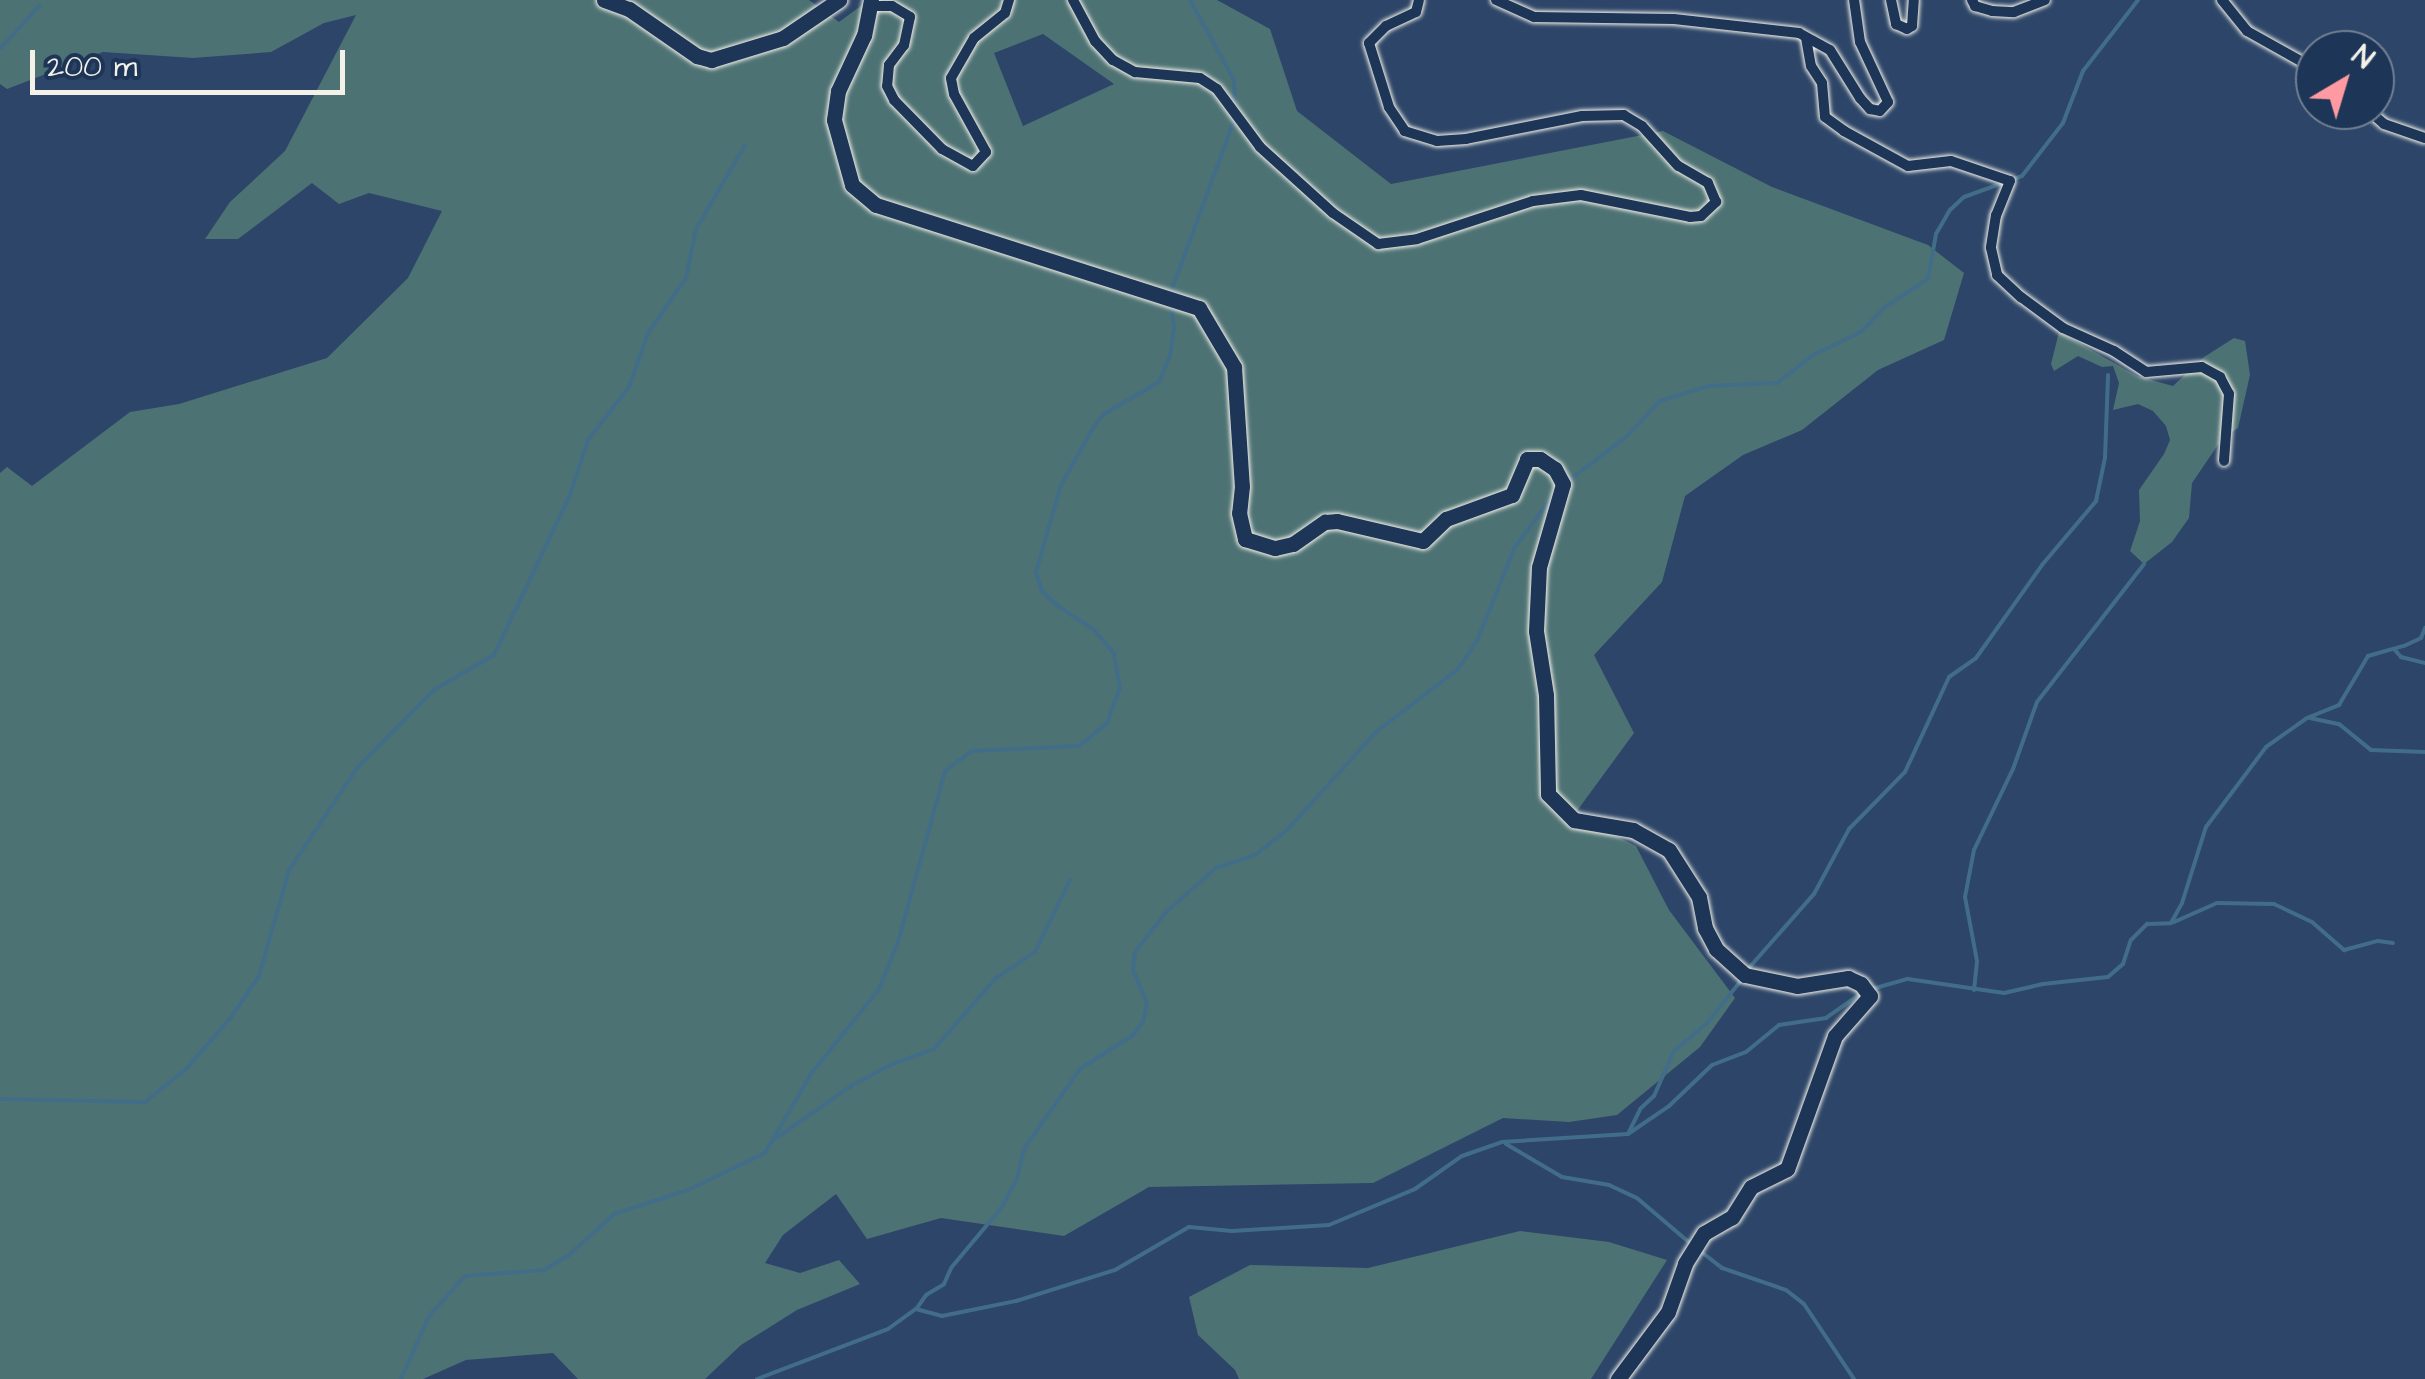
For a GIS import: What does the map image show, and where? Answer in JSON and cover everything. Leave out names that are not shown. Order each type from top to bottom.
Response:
[{"type":"street","points":[[604,0],[629,9],[697,56],[712,60],[783,38],[839,0]]},
{"type":"street","points":[[1009,0],[1005,12],[974,38],[951,78],[954,94],[986,152],[974,166],[942,149],[894,100],[887,78],[908,35],[910,17],[892,6],[873,3],[838,91],[834,120],[852,184],[876,205],[1199,308],[1234,368],[1242,486],[1239,513],[1245,539],[1275,548],[1293,544],[1325,522],[1336,520],[1423,541],[1446,519],[1512,495],[1527,460],[1540,458],[1555,469],[1563,484],[1539,567],[1536,631],[1546,695],[1548,794],[1574,820],[1633,830],[1669,850],[1699,897],[1705,928],[1716,949],[1745,975],[1797,986],[1848,978],[1862,984],[1870,996],[1835,1036],[1787,1169],[1751,1187],[1732,1217],[1704,1233],[1685,1264],[1668,1312],[1618,1379]]},
{"type":"street","points":[[1072,0],[1095,40],[1114,60],[1135,72],[1200,78],[1217,89],[1260,147],[1332,213],[1378,244],[1417,239],[1533,201],[1581,195],[1690,217],[1701,216],[1716,202],[1708,184],[1678,166],[1642,126],[1624,115],[1582,116],[1466,139],[1437,141],[1405,131],[1389,106],[1369,43],[1386,26],[1416,12],[1419,0]]},
{"type":"street","points":[[1496,0],[1534,17],[1674,19],[1765,28],[1816,39],[1830,50],[1870,109],[1885,108],[1885,93],[1860,42],[1854,0]]},
{"type":"street","points":[[1891,0],[1896,24],[1906,29],[1912,26],[1914,0]]},
{"type":"street","points":[[1972,0],[1976,6],[1992,12],[2014,12],[2045,0]]},
{"type":"street","points":[[2222,0],[2247,31],[2295,57]]},
{"type":"street","points":[[1806,38],[1812,66],[1822,83],[1826,117],[1844,131],[1908,166],[1951,161],[2010,181],[2010,189],[1996,215],[1991,248],[1997,275],[2021,298],[2063,328],[2114,351],[2146,372],[2202,368],[2220,377],[2229,394],[2224,461]]},
{"type":"street","points":[[2395,128],[2425,138]]},
{"type":"green space","points":[[0,0],[809,0],[839,22],[869,0],[1217,0],[1270,29],[1297,111],[1391,184],[1663,131],[1772,187],[1928,245],[1964,273],[1944,340],[1878,370],[1802,430],[1743,455],[1685,496],[1662,582],[1594,655],[1634,733],[1574,815],[1636,846],[1669,910],[1735,998],[1700,1047],[1617,1115],[1569,1122],[1503,1118],[1373,1183],[1149,1187],[1064,1236],[941,1218],[867,1239],[836,1194],[783,1235],[765,1263],[800,1273],[839,1260],[860,1284],[797,1310],[741,1345],[705,1379],[578,1379],[553,1353],[466,1360],[423,1379],[0,1379],[0,473],[7,467],[32,486],[130,412],[179,404],[327,358],[408,278],[442,211],[369,193],[339,204],[312,183],[238,239],[205,239],[230,202],[285,151],[356,15],[324,23],[271,52],[193,58],[103,52],[7,89],[0,84]],"holes":[[[1043,34],[1114,84],[1023,126],[994,53]]]},
{"type":"green space","points":[[2059,332],[2137,376],[2173,386],[2204,357],[2234,338],[2245,341],[2250,375],[2238,428],[2222,439],[2192,483],[2189,518],[2172,542],[2144,564],[2130,551],[2140,521],[2139,490],[2170,440],[2166,426],[2153,411],[2138,404],[2113,410],[2119,383],[2113,366],[2102,367],[2078,356],[2054,371],[2051,364]]},
{"type":"green space","points":[[1520,1231],[1609,1242],[1667,1260],[1591,1379],[1239,1379],[1235,1370],[1198,1335],[1189,1297],[1250,1265],[1368,1268]]},
{"type":"waterway","points":[[1190,0],[1234,80],[1235,109]]},
{"type":"waterway","points":[[1568,481],[1626,437],[1660,401],[1708,386],[1777,383],[1813,355],[1861,332],[1885,307],[1928,279],[1936,234],[1950,210],[1964,197],[2022,176],[2063,123],[2083,71],[2138,0]]},
{"type":"waterway","points":[[0,49],[40,5]]},
{"type":"waterway","points":[[1171,292],[1235,118]]},
{"type":"waterway","points":[[0,1099],[145,1102],[186,1069],[232,1016],[259,976],[289,870],[357,768],[434,690],[494,655],[570,495],[588,440],[629,387],[648,333],[686,278],[696,229],[745,145]]},
{"type":"waterway","points":[[401,1379],[429,1316],[465,1276],[544,1270],[569,1255],[614,1214],[688,1190],[765,1153],[811,1074],[879,989],[898,942],[945,771],[972,751],[1079,746],[1107,723],[1120,688],[1114,653],[1094,630],[1042,591],[1036,572],[1061,485],[1093,428],[1104,414],[1159,382],[1170,356],[1174,326],[1171,306]]},
{"type":"waterway","points":[[1748,969],[1814,894],[1849,829],[1905,772],[1949,677],[1976,658],[2042,565],[2096,501],[2105,458],[2108,375]]},
{"type":"waterway","points":[[917,1308],[926,1295],[944,1284],[951,1268],[1002,1207],[1017,1179],[1024,1149],[1080,1069],[1133,1035],[1143,1022],[1147,1003],[1133,970],[1135,952],[1166,912],[1216,868],[1255,855],[1288,829],[1376,732],[1458,669],[1477,641],[1515,547],[1554,495]]},
{"type":"waterway","points":[[1974,990],[1977,961],[1965,897],[1974,850],[2013,769],[2037,702],[2144,564]]},
{"type":"waterway","points":[[1872,989],[1908,979],[2004,993],[2108,977],[2123,964],[2131,940],[2147,924],[2171,923],[2182,903],[2206,827],[2266,747],[2307,718],[2339,705],[2368,656],[2421,638],[2425,628]]},
{"type":"waterway","points":[[2394,649],[2401,657],[2425,663]]},
{"type":"waterway","points":[[2310,718],[2339,724],[2371,750],[2425,752]]},
{"type":"waterway","points":[[775,1139],[851,1086],[890,1065],[934,1049],[996,978],[1035,952],[1070,880]]},
{"type":"waterway","points":[[2174,922],[2217,903],[2274,904],[2312,922],[2344,950],[2378,941],[2393,943]]},
{"type":"waterway","points":[[1629,1132],[1640,1109],[1654,1096],[1674,1051],[1707,1023],[1743,978]]},
{"type":"waterway","points":[[757,1379],[888,1329],[916,1309],[942,1316],[1016,1301],[1115,1270],[1189,1227],[1232,1231],[1329,1225],[1415,1189],[1462,1156],[1502,1142],[1628,1134],[1669,1106],[1712,1065],[1746,1052],[1779,1025],[1826,1018],[1863,992]]},
{"type":"waterway","points":[[1506,1144],[1562,1177],[1609,1185],[1637,1198],[1691,1244]]},
{"type":"waterway","points":[[1699,1250],[1722,1268],[1786,1290],[1804,1304],[1854,1379]]}]
